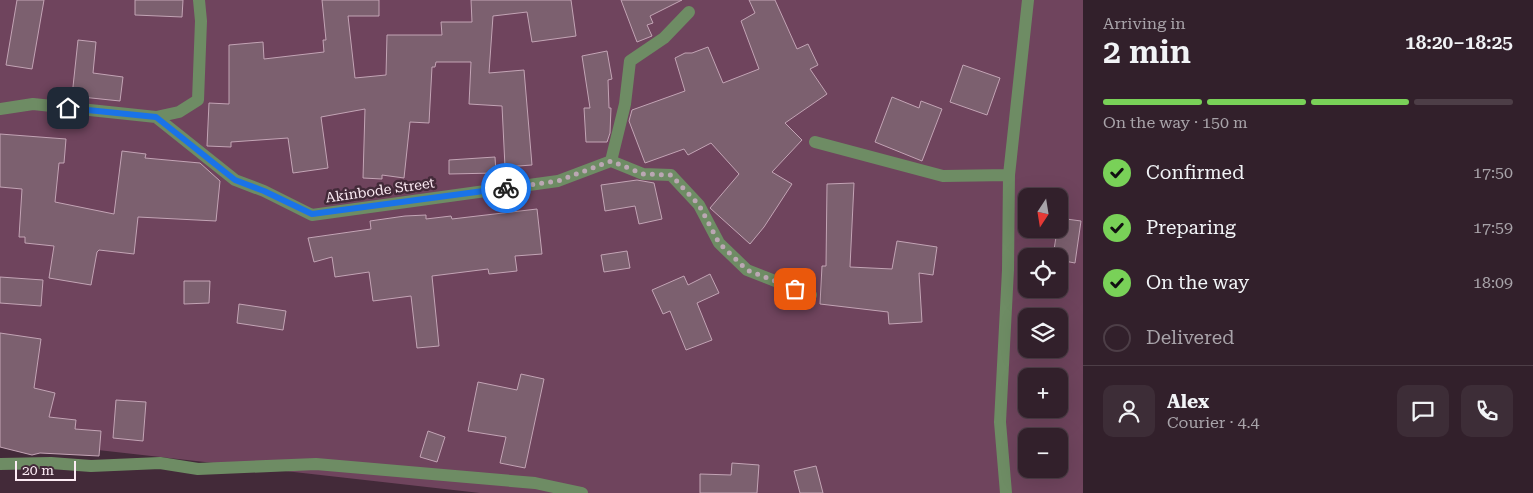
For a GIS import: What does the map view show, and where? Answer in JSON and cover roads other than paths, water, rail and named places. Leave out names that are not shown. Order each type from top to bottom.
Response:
[{"type":"street","points":[[0,110],[33,104],[156,117],[179,112],[198,100],[201,21],[199,0]]},
{"type":"street","points":[[1006,493],[1000,422],[1008,270],[1009,174],[1028,0]]},
{"type":"street","points":[[689,12],[664,38],[630,61],[625,104],[611,161],[643,174],[671,175],[699,205],[719,243],[747,270],[811,295]]},
{"type":"street","name":"Akinbode Street","points":[[156,117],[235,180],[264,191],[312,214],[558,181],[611,161]]},
{"type":"street","points":[[815,142],[943,176],[1009,174]]},
{"type":"street","points":[[0,464],[51,462],[91,466],[160,464],[198,469],[316,464],[535,483],[582,493]]}]
